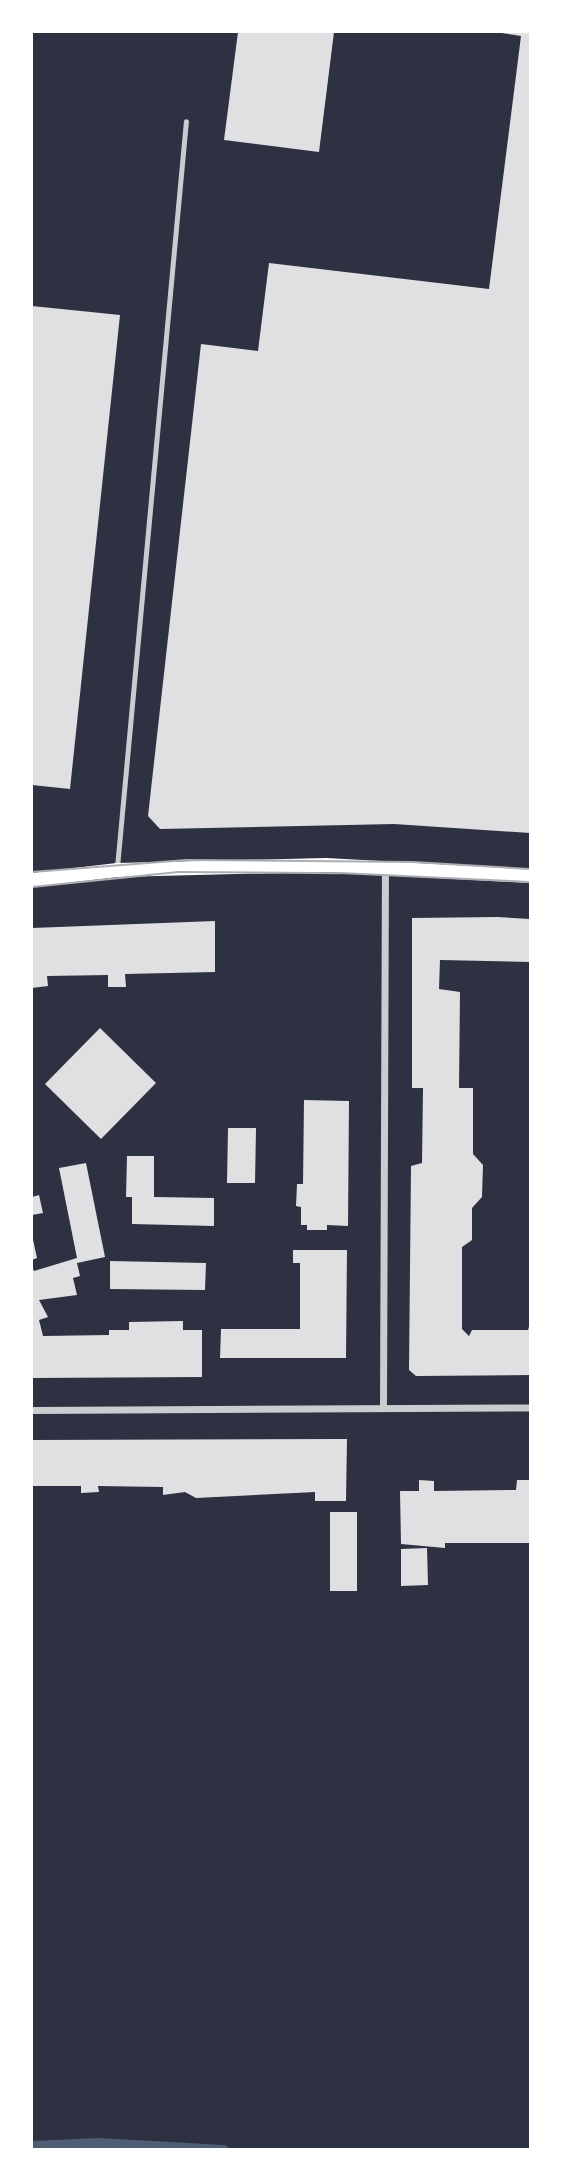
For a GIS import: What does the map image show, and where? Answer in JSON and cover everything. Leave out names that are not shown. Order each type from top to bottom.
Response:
[{"type":"main road","points":[[32,880],[117,870],[385,867],[530,876]]},
{"type":"street","points":[[383,1406],[385,867]]},
{"type":"street","points":[[32,1410],[530,1407]]},
{"type":"lane","points":[[117,870],[187,121]]},
{"type":"building","points":[[238,32],[334,32],[319,152],[224,140]]},
{"type":"building","points":[[495,32],[530,32],[530,833],[394,824],[160,829],[148,816],[201,344],[258,351],[269,263],[489,289],[521,36]]},
{"type":"building","points":[[32,306],[120,315],[70,789],[32,785]]},
{"type":"building","points":[[412,918],[530,919],[530,962],[440,960],[439,989],[460,992],[459,1088],[473,1088],[473,1154],[483,1165],[482,1197],[472,1208],[472,1240],[462,1247],[462,1329],[469,1336],[472,1330],[528,1330],[530,1323],[530,1375],[416,1376],[409,1370],[411,1166],[422,1163],[423,1088],[412,1088]]},
{"type":"building","points":[[215,921],[215,972],[125,974],[126,987],[108,987],[108,975],[47,976],[48,986],[32,988],[32,928]]},
{"type":"building","points":[[100,1028],[156,1083],[101,1139],[45,1084]]},
{"type":"building","points":[[304,1100],[349,1101],[348,1226],[327,1225],[327,1230],[307,1230],[307,1225],[301,1225],[301,1207],[296,1206],[297,1184],[303,1184]]},
{"type":"building","points":[[228,1128],[256,1128],[255,1183],[227,1183]]},
{"type":"building","points":[[127,1156],[154,1156],[154,1197],[214,1198],[214,1226],[132,1224],[132,1197],[126,1197]]},
{"type":"building","points":[[86,1163],[105,1257],[77,1263],[80,1276],[73,1278],[77,1295],[39,1300],[48,1317],[39,1320],[43,1336],[109,1335],[109,1330],[129,1330],[129,1322],[183,1321],[183,1330],[202,1330],[202,1377],[32,1378],[32,1267],[34,1271],[77,1258],[59,1168]]},
{"type":"building","points":[[39,1195],[43,1213],[32,1215],[32,1197]]},
{"type":"building","points":[[32,1235],[37,1258],[32,1260]]},
{"type":"building","points":[[293,1250],[347,1250],[346,1358],[220,1358],[221,1329],[300,1329],[300,1263],[293,1263]]},
{"type":"building","points":[[110,1261],[206,1263],[205,1290],[110,1289]]},
{"type":"building","points":[[347,1439],[346,1501],[315,1501],[315,1492],[196,1498],[185,1492],[163,1495],[163,1487],[98,1486],[99,1492],[81,1493],[81,1486],[32,1486],[32,1440]]},
{"type":"building","points":[[419,1480],[434,1481],[434,1491],[516,1490],[517,1480],[530,1480],[530,1543],[445,1543],[445,1548],[401,1544],[400,1491],[419,1491]]},
{"type":"building","points":[[330,1512],[357,1512],[357,1591],[330,1591]]},
{"type":"building","points":[[427,1548],[428,1585],[401,1586],[401,1549]]},
{"type":"waterway","points":[[32,2146],[99,2143],[224,2150]]},
{"type":"tram line","points":[[32,872],[187,860],[413,862],[530,869]]},
{"type":"tram line","points":[[32,887],[178,872],[340,873],[530,882]]}]
